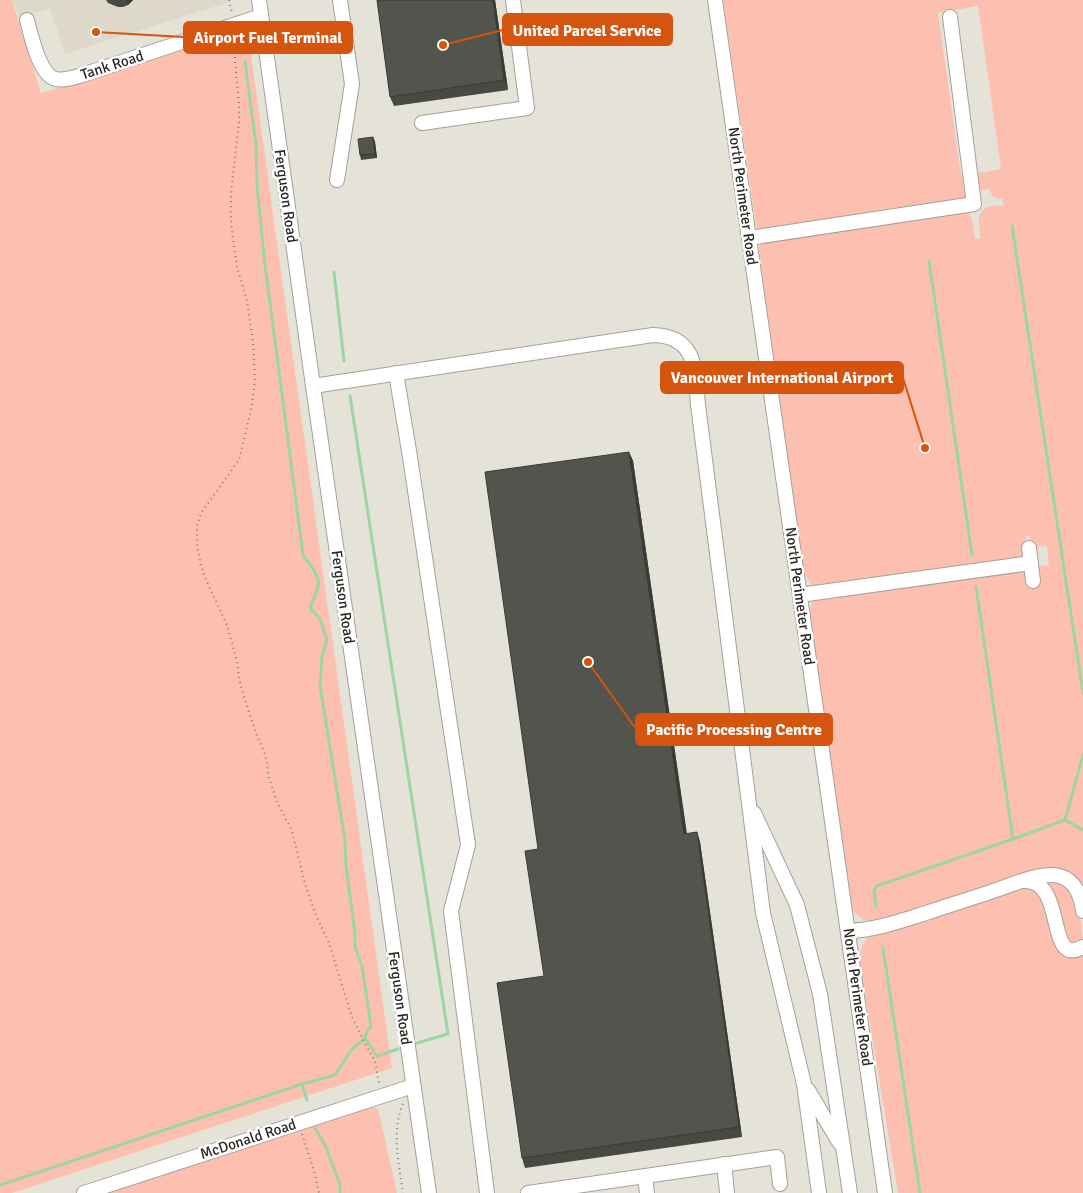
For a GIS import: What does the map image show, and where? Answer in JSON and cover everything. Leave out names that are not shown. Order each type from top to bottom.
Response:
[{"type":"street","name":"Ferguson Road","points":[[259,0],[428,1193]]},
{"type":"street","points":[[337,180],[352,84],[340,0]]},
{"type":"street","points":[[422,123],[527,108],[513,0]]},
{"type":"street","name":"North Perimeter Road","points":[[715,0],[885,1193]]},
{"type":"street","name":"Tank Road","points":[[27,20],[39,58],[45,70],[48,75],[60,80],[79,76],[261,16]]},
{"type":"street","points":[[749,238],[974,204],[950,17]]},
{"type":"street","points":[[313,386],[653,335],[668,336],[678,341],[692,356],[763,912],[804,1084],[819,1193]]},
{"type":"street","points":[[396,374],[468,845],[451,911],[487,1193]]},
{"type":"street","points":[[1029,548],[1033,581]]},
{"type":"street","points":[[800,595],[1031,563]]},
{"type":"street","points":[[749,801],[797,905],[820,994],[850,1193]]},
{"type":"street","points":[[848,931],[865,930],[892,924],[1043,876],[1061,876],[1071,882],[1081,899],[1083,911]]},
{"type":"street","points":[[1023,881],[1034,882],[1046,892],[1051,903],[1059,938],[1064,947],[1069,950],[1078,950],[1083,947]]},
{"type":"street","points":[[804,1084],[843,1149]]},
{"type":"street","name":"McDonald Road","points":[[84,1193],[413,1086]]},
{"type":"street","points":[[528,1193],[592,1188],[645,1176],[777,1157],[780,1184]]},
{"type":"street","points":[[724,1164],[728,1192]]},
{"type":"street","points":[[645,1176],[647,1193]]},
{"type":"path","points":[[229,0],[233,17]]},
{"type":"path","points":[[235,35],[239,122],[231,193],[231,224],[237,267],[250,314],[255,381],[251,410],[239,460],[202,513],[198,526],[197,546],[206,580],[227,625],[237,661],[239,679],[257,736],[264,751],[269,778],[277,802],[292,831],[305,884],[315,913],[329,943],[345,997],[357,1028],[375,1061],[383,1095]]},
{"type":"path","points":[[403,1104],[399,1114],[397,1149],[403,1193]]},
{"type":"path","points":[[302,1134],[319,1193]]},
{"type":"shaded area","points":[[0,0],[12,0],[41,93],[232,35],[240,36],[249,41],[392,1068],[12,1193],[0,1193]]},
{"type":"shaded area","points":[[13,0],[226,0],[226,3],[65,54],[50,8],[19,18]]},
{"type":"shaded area","points":[[723,0],[1083,0],[1083,892],[1066,873],[885,923],[864,920],[850,905],[809,610],[813,601],[817,598],[1049,565],[1047,546],[1031,548],[1030,536],[1026,536],[1025,552],[1020,560],[821,588],[811,585],[804,572],[759,251],[761,243],[963,211],[969,213],[973,222],[975,239],[980,239],[980,214],[988,207],[1003,205],[1002,199],[993,197],[989,189],[975,191],[973,174],[1001,169],[978,6],[938,13],[961,175],[967,175],[967,198],[965,201],[763,231],[758,229],[756,225]]},
{"type":"shaded area","points":[[1058,881],[1071,890],[1079,910],[1083,939],[1082,942],[1072,947],[1042,882]]},
{"type":"shaded area","points":[[1023,885],[1040,891],[1055,939],[1083,951],[1083,1193],[898,1193],[859,958],[862,946],[869,936]]},
{"type":"shaded area","points":[[362,1106],[378,1109],[397,1193],[103,1193]]},
{"type":"building","points":[[377,0],[493,0],[504,80],[390,97]]},
{"type":"building","points":[[373,137],[375,154],[360,155],[358,139]]},
{"type":"building","points":[[629,452],[684,834],[697,832],[739,1127],[522,1158],[497,983],[544,976],[525,851],[538,849],[485,472]]},
{"type":"waterway","points":[[245,61],[256,145],[257,184],[264,257],[303,555],[314,570],[318,580],[317,591],[310,608],[320,619],[327,640],[322,657],[320,686],[345,840],[355,947],[362,966],[371,1026],[365,1038]]},
{"type":"waterway","points":[[1012,226],[1083,693]]},
{"type":"waterway","points":[[929,261],[972,555]]},
{"type":"waterway","points":[[334,272],[344,361]]},
{"type":"waterway","points":[[350,396],[448,1034],[417,1043]]},
{"type":"waterway","points":[[876,906],[874,891],[877,886],[1013,839],[976,587]]},
{"type":"waterway","points":[[1013,839],[1065,820],[1083,755]]},
{"type":"waterway","points":[[1065,820],[1083,830]]},
{"type":"waterway","points":[[883,948],[920,1193]]},
{"type":"waterway","points":[[0,1185],[302,1084],[335,1075],[352,1049],[365,1038],[377,1056],[398,1049]]},
{"type":"waterway","points":[[302,1084],[307,1100]]},
{"type":"waterway","points":[[315,1128],[326,1147],[340,1185],[340,1193]]},
{"type":"place","name":"Airport Fuel Terminal","points":[[96,32]]},
{"type":"place","name":"United Parcel Service","points":[[443,45]]},
{"type":"place","name":"Vancouver International Airport","points":[[925,448]]},
{"type":"place","name":"Pacific Processing Centre","points":[[588,662]]}]
